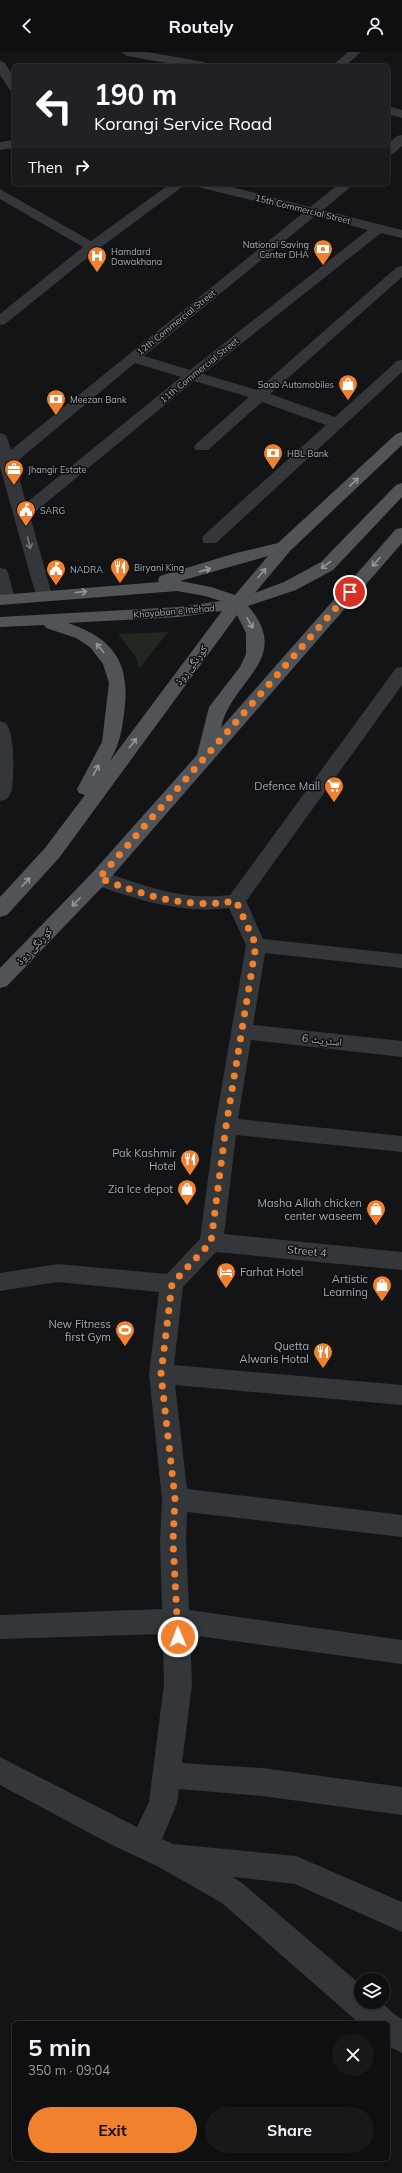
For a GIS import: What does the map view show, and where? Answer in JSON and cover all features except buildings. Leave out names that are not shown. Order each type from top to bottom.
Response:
[{"type":"main road","name":"کورنگی روڈ","points":[[0,910],[52,853],[236,604],[284,547],[402,437]]},
{"type":"main road","name":"Khayaban e Ittehad","points":[[0,622],[179,612],[236,604],[290,586],[327,566],[402,488]]},
{"type":"main road","name":"کورنگی روڈ","points":[[0,981],[99,878],[402,533]]},
{"type":"main road","points":[[140,587],[284,547]]},
{"type":"main road","points":[[177,586],[189,590],[195,599],[191,607],[179,612]]},
{"type":"main road","points":[[3,599],[140,587],[177,586],[199,589],[223,596],[236,604],[247,618],[254,631],[256,644],[252,662],[218,707],[205,758]]},
{"type":"main road","points":[[26,620],[57,624],[82,634],[96,643],[112,663],[118,683],[118,695],[111,742],[52,853]]},
{"type":"street","points":[[2,52],[0,64],[12,84]]},
{"type":"street","points":[[127,52],[200,63]]},
{"type":"street","points":[[340,64],[355,52]]},
{"type":"street","points":[[390,111],[402,114]]},
{"type":"street","points":[[390,149],[402,139]]},
{"type":"street","points":[[0,146],[12,144]]},
{"type":"street","points":[[0,321],[92,247],[176,186]]},
{"type":"street","name":"15th Commercial Street","points":[[212,186],[402,234]]},
{"type":"street","name":"12th Commercial Street","points":[[3,451],[133,357],[345,186]]},
{"type":"street","points":[[0,193],[92,247]]},
{"type":"street","name":"11th Commercial Street","points":[[22,514],[192,375],[379,228]]},
{"type":"street","points":[[202,447],[402,270]]},
{"type":"street","points":[[133,357],[260,396],[337,424]]},
{"type":"street","points":[[210,539],[402,364]]},
{"type":"street","points":[[3,451],[22,514],[42,595]]},
{"type":"street","points":[[0,573],[3,599]]},
{"type":"street","points":[[99,878],[136,892],[167,901],[213,904],[236,901],[402,672]]},
{"type":"street","points":[[0,727],[3,790],[0,795]]},
{"type":"street","points":[[156,1851],[178,1684],[177,1621],[173,1541],[175,1499],[161,1374],[172,1284],[211,1242],[226,1126],[256,945],[236,901]]},
{"type":"street","points":[[256,945],[402,961]]},
{"type":"street","name":"اسٹریٹ 6","points":[[242,1031],[402,1049]]},
{"type":"street","points":[[226,1126],[402,1144]]},
{"type":"street","name":"Street 4","points":[[211,1242],[402,1261]]},
{"type":"street","points":[[0,1282],[58,1273],[172,1284]]},
{"type":"street","points":[[161,1374],[402,1395]]},
{"type":"street","points":[[175,1499],[402,1526]]},
{"type":"street","points":[[0,1628],[177,1621],[402,1652]]},
{"type":"street","points":[[0,1770],[122,1835],[156,1851],[232,1893],[380,2021]]},
{"type":"street","points":[[167,1776],[262,1782],[402,1800]]},
{"type":"street","points":[[156,1851],[296,1870],[402,1917]]},
{"type":"street","points":[[390,2029],[402,2038]]},
{"type":"shaded area","points":[[168,632],[139,669],[136,657],[118,634]]},
{"type":"place","name":"National Saving Center DHA","points":[[323,266]]},
{"type":"place","name":"Hamdard Dawakhana","points":[[97,273]]},
{"type":"place","name":"Saab Automobiles","points":[[348,401]]},
{"type":"place","name":"Meezan Bank","points":[[56,416]]},
{"type":"place","name":"HBL Bank","points":[[273,470]]},
{"type":"place","name":"Jhangir Estate","points":[[14,486]]},
{"type":"place","name":"SARG","points":[[26,527]]},
{"type":"place","name":"Biryani King","points":[[120,584]]},
{"type":"place","name":"NADRA","points":[[56,586]]},
{"type":"place","name":"Defence Mall","points":[[334,803]]},
{"type":"place","name":"Pak Kashmir Hotel","points":[[190,1176]]},
{"type":"place","name":"Zia Ice depot","points":[[187,1206]]},
{"type":"place","name":"Masha Allah chicken center waseem","points":[[376,1226]]},
{"type":"place","name":"Farhat Hotel","points":[[226,1289]]},
{"type":"place","name":"Artistic Learning","points":[[382,1302]]},
{"type":"place","name":"New Fitness first Gym","points":[[125,1347]]},
{"type":"place","name":"Quetta Alwaris Hotal","points":[[323,1369]]},
{"type":"route","points":[[178,1637],[173,1541],[175,1499],[161,1374],[172,1284],[211,1242],[226,1126],[256,945],[236,901],[213,904],[189,904],[167,901],[136,892],[99,878],[350,592]]}]
